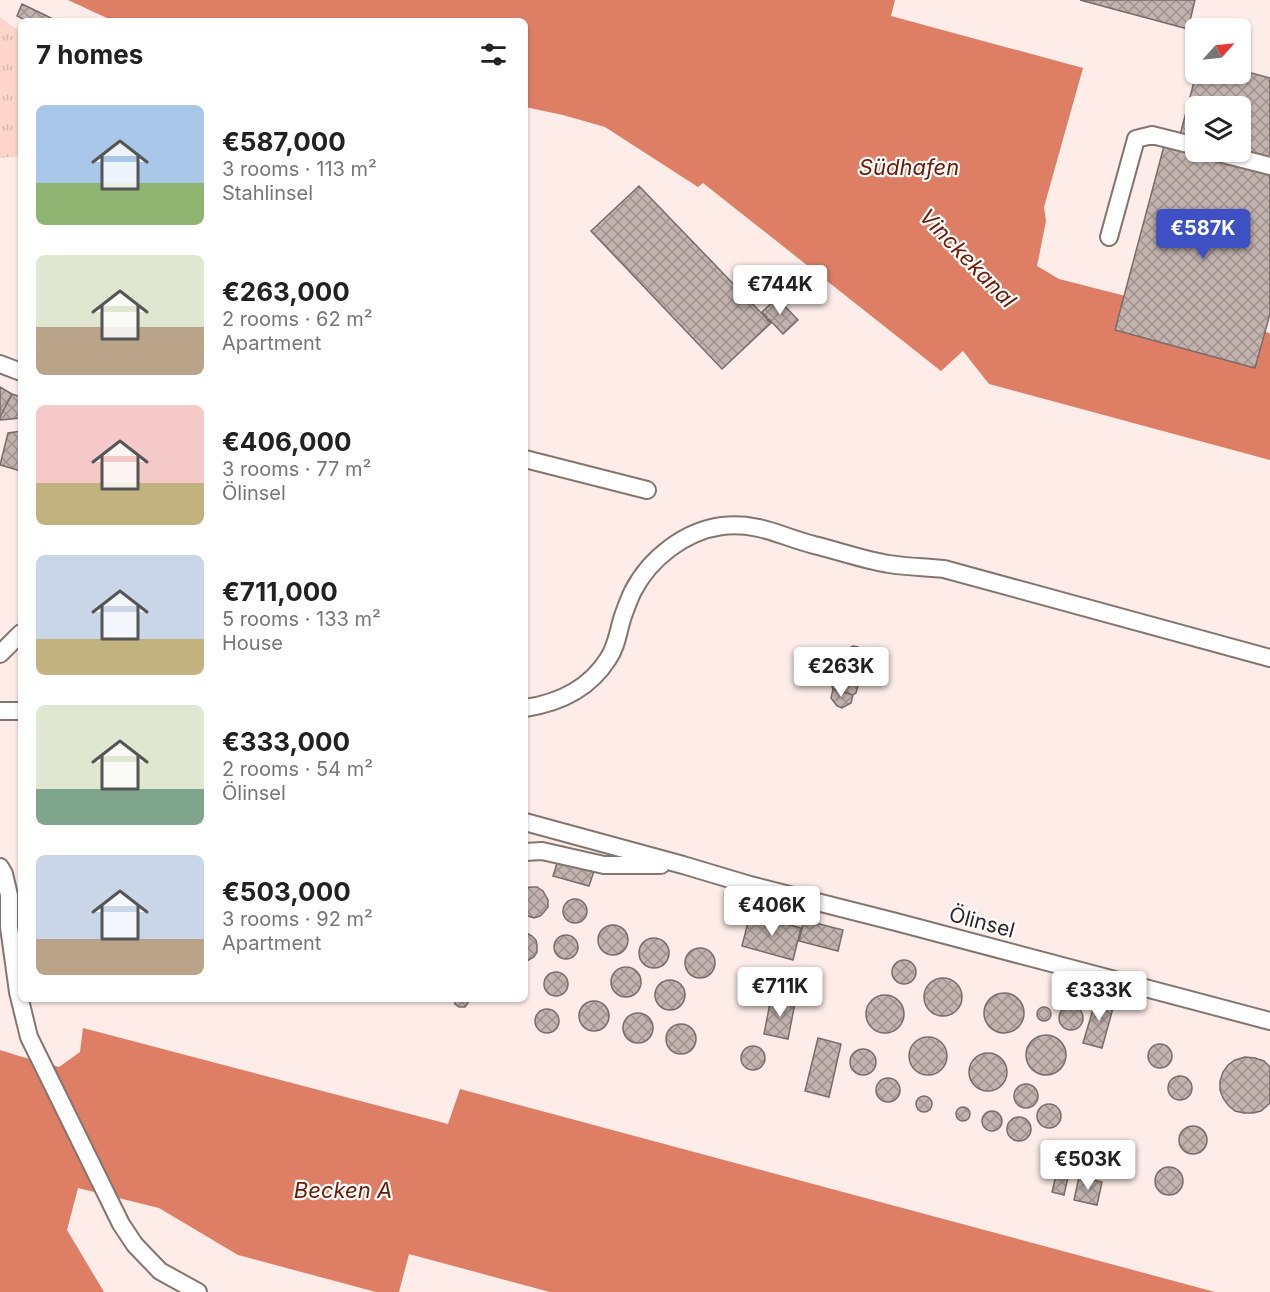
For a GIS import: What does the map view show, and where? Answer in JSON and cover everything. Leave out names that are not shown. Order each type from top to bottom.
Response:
[{"type":"street","points":[[1109,237],[1136,139],[1152,135],[1185,143]]},
{"type":"street","points":[[1251,161],[1270,166]]},
{"type":"street","points":[[0,364],[18,371]]},
{"type":"street","points":[[528,460],[647,490]]},
{"type":"street","points":[[528,708],[559,700],[579,690],[596,676],[614,649],[633,590],[660,556],[676,543],[696,533],[732,525],[762,528],[888,564],[944,569],[1270,658]]},
{"type":"street","points":[[0,654],[18,636]]},
{"type":"street","points":[[0,711],[18,711]]},
{"type":"street","name":"Ölinsel","points":[[528,823],[750,885],[1270,1021]]},
{"type":"street","name":"Ölinsel","points":[[528,852],[542,851],[604,865],[683,865]]},
{"type":"street","points":[[0,867],[9,895],[9,927],[18,992]]},
{"type":"street","points":[[20,1002],[29,1036],[121,1224],[135,1245],[160,1271],[198,1292]]},
{"type":"green space","points":[[0,17],[18,30],[18,156],[0,158]]},
{"type":"water","name":"Südhafen","points":[[68,0],[895,0],[891,16],[1083,68],[1044,207],[1046,221],[1037,266],[1059,279],[1270,333],[1270,460],[989,384],[963,351],[941,371],[703,183],[698,187],[605,127],[528,108],[528,18],[107,18]]},
{"type":"water","name":"Becken A","points":[[83,1028],[448,1124],[460,1089],[1215,1292],[550,1292],[409,1254],[399,1292],[376,1292],[238,1255],[159,1208],[78,1188],[67,1230],[104,1292],[0,1292],[0,1050],[59,1067],[80,1052]]},
{"type":"building","points":[[1080,0],[1195,0],[1191,18],[1185,18],[1185,28]]},
{"type":"building","points":[[22,4],[51,18],[21,18],[17,16]]},
{"type":"building","points":[[1251,73],[1270,78],[1270,163],[1251,156],[1251,96],[1190,96],[1193,84],[1251,84]]},
{"type":"building","points":[[1185,116],[1185,141],[1179,139]]},
{"type":"building","points":[[1164,146],[1185,152],[1185,162],[1225,162],[1270,174],[1270,314],[1255,368],[1115,330]]},
{"type":"building","points":[[639,186],[771,323],[722,369],[591,231]]},
{"type":"building","points":[[777,298],[798,320],[783,334],[769,319],[768,321],[762,312]]},
{"type":"building","points":[[0,387],[12,394],[0,417]]},
{"type":"building","points":[[12,394],[18,396],[18,418],[0,420]]},
{"type":"building","points":[[18,431],[18,470],[0,465],[8,433]]},
{"type":"building","points":[[853,646],[858,647],[863,656],[861,664],[841,659],[844,651]]},
{"type":"building","points":[[841,659],[861,664],[863,667],[856,693],[853,695],[833,689],[832,686]]},
{"type":"building","points":[[833,689],[853,695],[851,703],[842,708],[837,706],[831,698]]},
{"type":"building","points":[[558,860],[594,871],[589,886],[553,876]]},
{"type":"building","points":[[537,887],[543,891],[548,900],[548,907],[540,916],[534,918],[528,916],[528,888]]},
{"type":"building","points":[[575,899],[583,903],[587,911],[583,919],[575,923],[567,919],[563,911],[567,903]]},
{"type":"building","points":[[750,914],[801,928],[793,960],[742,946]]},
{"type":"building","points":[[804,920],[843,930],[838,951],[799,941]]},
{"type":"building","points":[[613,925],[624,929],[628,940],[624,951],[613,955],[602,951],[598,940],[602,929]]},
{"type":"building","points":[[528,934],[536,940],[537,952],[528,960]]},
{"type":"building","points":[[566,935],[571,936],[577,942],[577,952],[571,958],[566,959],[561,958],[555,952],[554,947],[555,942],[561,936]]},
{"type":"building","points":[[654,938],[665,942],[669,953],[665,964],[654,968],[643,964],[639,953],[643,942]]},
{"type":"building","points":[[700,948],[711,952],[715,963],[711,974],[700,978],[689,974],[685,963],[689,952]]},
{"type":"building","points":[[904,960],[912,964],[916,972],[912,980],[904,984],[896,980],[892,972],[896,964]]},
{"type":"building","points":[[626,967],[637,971],[641,982],[637,993],[626,997],[615,993],[611,982],[615,971]]},
{"type":"building","points":[[556,972],[561,973],[567,979],[567,989],[561,995],[556,996],[551,995],[545,989],[544,984],[545,979],[551,973]]},
{"type":"building","points":[[943,978],[957,983],[962,997],[957,1011],[943,1016],[929,1011],[924,997],[929,983]]},
{"type":"building","points":[[670,980],[681,984],[685,995],[681,1006],[670,1010],[659,1006],[655,995],[659,984]]},
{"type":"building","points":[[1004,993],[1018,999],[1024,1013],[1018,1027],[1004,1033],[990,1027],[984,1013],[990,999]]},
{"type":"building","points":[[885,995],[899,1000],[904,1014],[899,1028],[885,1033],[871,1028],[866,1014],[871,1000]]},
{"type":"building","points":[[1097,996],[1115,1001],[1102,1048],[1083,1043]]},
{"type":"building","points":[[771,998],[795,1003],[788,1039],[764,1034]]},
{"type":"building","points":[[594,1001],[605,1005],[609,1016],[605,1027],[594,1031],[583,1027],[579,1016],[583,1005]]},
{"type":"building","points":[[455,1002],[468,1002],[465,1007]]},
{"type":"building","points":[[1071,1006],[1079,1010],[1083,1018],[1079,1026],[1071,1030],[1063,1026],[1059,1018],[1063,1010]]},
{"type":"building","points":[[1041,1007],[1047,1007],[1051,1014],[1047,1021],[1041,1021],[1037,1017],[1037,1011]]},
{"type":"building","points":[[547,1009],[555,1013],[559,1021],[555,1029],[547,1033],[539,1029],[535,1021],[539,1013]]},
{"type":"building","points":[[638,1013],[649,1017],[653,1028],[649,1039],[638,1043],[627,1039],[623,1028],[627,1017]]},
{"type":"building","points":[[681,1024],[692,1028],[696,1039],[692,1050],[681,1054],[670,1050],[666,1039],[670,1028]]},
{"type":"building","points":[[1046,1035],[1060,1041],[1066,1055],[1060,1069],[1046,1075],[1032,1069],[1026,1055],[1032,1041]]},
{"type":"building","points":[[928,1037],[942,1042],[947,1056],[942,1070],[928,1075],[914,1070],[909,1056],[914,1042]]},
{"type":"building","points":[[818,1038],[841,1044],[829,1097],[805,1091]]},
{"type":"building","points":[[1160,1044],[1168,1048],[1172,1056],[1168,1064],[1160,1068],[1152,1064],[1148,1056],[1152,1048]]},
{"type":"building","points":[[753,1046],[758,1047],[764,1053],[764,1063],[758,1069],[753,1070],[748,1069],[742,1063],[741,1058],[742,1053],[748,1047]]},
{"type":"building","points":[[863,1049],[872,1053],[876,1062],[872,1071],[863,1075],[854,1071],[850,1062],[854,1053]]},
{"type":"building","points":[[988,1053],[1002,1058],[1007,1072],[1002,1086],[988,1091],[974,1086],[969,1072],[974,1058]]},
{"type":"building","points":[[1245,1057],[1264,1061],[1270,1067],[1270,1103],[1261,1111],[1253,1113],[1235,1111],[1223,1098],[1220,1090],[1220,1081],[1228,1065]]},
{"type":"building","points":[[1180,1076],[1185,1077],[1191,1083],[1191,1093],[1185,1099],[1180,1100],[1175,1099],[1169,1093],[1168,1088],[1169,1083],[1175,1077]]},
{"type":"building","points":[[888,1078],[896,1082],[900,1090],[896,1098],[888,1102],[880,1098],[876,1090],[880,1082]]},
{"type":"building","points":[[1026,1084],[1034,1088],[1038,1096],[1034,1104],[1026,1108],[1018,1104],[1014,1096],[1018,1088]]},
{"type":"building","points":[[924,1096],[930,1098],[932,1104],[930,1110],[924,1112],[918,1110],[916,1104],[918,1098]]},
{"type":"building","points":[[1049,1104],[1054,1105],[1060,1111],[1060,1121],[1054,1127],[1049,1128],[1044,1127],[1038,1121],[1037,1116],[1038,1111],[1044,1105]]},
{"type":"building","points":[[960,1107],[966,1107],[970,1114],[966,1121],[960,1121],[956,1117],[956,1111]]},
{"type":"building","points":[[992,1111],[999,1114],[1002,1121],[999,1128],[992,1131],[985,1128],[982,1121],[985,1114]]},
{"type":"building","points":[[1019,1117],[1027,1121],[1031,1129],[1027,1137],[1019,1141],[1011,1137],[1007,1129],[1011,1121]]},
{"type":"building","points":[[1193,1126],[1203,1130],[1207,1140],[1203,1150],[1193,1154],[1183,1150],[1179,1140],[1183,1130]]},
{"type":"building","points":[[1169,1167],[1179,1171],[1183,1181],[1179,1191],[1169,1195],[1159,1191],[1155,1181],[1159,1171]]},
{"type":"building","points":[[1056,1175],[1068,1177],[1064,1195],[1052,1192]]},
{"type":"building","points":[[1079,1177],[1102,1182],[1097,1205],[1074,1200]]},
{"type":"water label","name":"Vinckekanal","points":[[968,258]]}]
